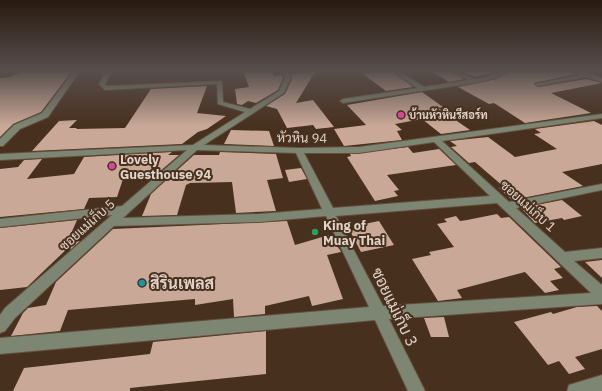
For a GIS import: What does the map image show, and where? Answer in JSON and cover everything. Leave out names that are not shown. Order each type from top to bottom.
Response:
[{"type":"street","points":[[0,144],[17,127],[45,115],[64,89]]},
{"type":"street","points":[[220,89],[220,103],[252,112]]},
{"type":"street","name":"ซอยแม่เก็บ 5","points":[[0,326],[10,313],[196,147],[252,112],[282,92],[283,89]]},
{"type":"street","points":[[343,101],[414,89]]},
{"type":"street","name":"หัวหิน 94","points":[[0,157],[196,147],[299,151],[359,150],[602,116]]},
{"type":"street","name":"ซอยแม่เก็บ 1","points":[[435,139],[602,294]]},
{"type":"street","name":"ซอยแม่เก็บ 3","points":[[299,151],[417,391]]},
{"type":"street","points":[[111,222],[259,218],[329,212],[503,202],[602,187]]},
{"type":"street","points":[[0,223],[124,210]]},
{"type":"street","points":[[563,257],[602,253]]},
{"type":"street","points":[[0,346],[379,313],[602,298]]},
{"type":"street","points":[[576,391],[602,383]]},
{"type":"building","points":[[0,89],[58,89],[41,112],[13,124],[0,137]]},
{"type":"building","points":[[151,89],[206,89],[197,113],[226,116],[207,129],[198,132],[182,144],[32,151],[59,121],[77,120],[69,128],[77,128],[76,129],[125,128]]},
{"type":"building","points":[[235,89],[278,89],[256,103],[248,101],[242,105],[237,104]]},
{"type":"building","points":[[287,89],[304,89],[296,103],[313,100],[334,127],[316,129],[313,125],[287,128],[277,109],[266,106],[285,94]]},
{"type":"building","points":[[384,89],[398,89],[386,91]]},
{"type":"building","points":[[462,89],[570,89],[551,93],[591,113],[525,123],[494,103],[489,104]]},
{"type":"building","points":[[422,92],[443,107],[438,108],[470,130],[441,134],[422,119],[395,124],[402,130],[397,131],[402,140],[344,146],[334,129],[366,125],[347,105]]},
{"type":"building","points":[[594,121],[602,125],[602,164],[562,172],[583,186],[512,200],[499,188],[504,187],[475,162],[469,163],[451,147],[457,146],[450,141],[488,137],[515,157],[557,149],[534,134],[541,133],[535,129]]},
{"type":"building","points":[[231,130],[269,131],[274,146],[224,144]]},
{"type":"building","points":[[408,147],[413,153],[439,149],[456,165],[387,175],[399,190],[394,191],[398,196],[375,201],[347,157],[351,156],[350,154]]},
{"type":"building","points":[[172,152],[168,155],[179,155],[152,178],[123,179],[117,197],[89,198],[84,209],[0,217],[0,169],[18,167],[24,160],[42,159],[27,179],[74,174],[84,157]]},
{"type":"building","points":[[220,152],[276,154],[283,178],[267,180],[276,211],[236,213],[232,182],[190,183],[186,185],[177,215],[142,216],[151,194],[194,155],[219,155]]},
{"type":"building","points":[[301,168],[307,179],[289,182],[285,170]]},
{"type":"building","points":[[562,200],[582,216],[564,220],[562,218],[535,223],[521,208]]},
{"type":"building","points":[[497,214],[501,218],[509,217],[561,267],[554,269],[563,278],[550,281],[559,290],[545,293],[525,272],[457,290],[462,298],[438,301],[412,259],[431,255],[429,252],[454,247],[437,224],[447,222],[444,219],[456,216],[460,221]]},
{"type":"building","points":[[77,220],[67,243],[80,241],[70,250],[72,244],[27,287],[0,290],[0,228]]},
{"type":"building","points":[[287,221],[295,245],[329,235],[340,250],[341,252],[327,255],[343,299],[312,306],[309,296],[265,306],[265,314],[234,317],[233,299],[195,305],[195,299],[68,310],[60,331],[11,336],[23,313],[28,308],[46,305],[56,282],[113,229]]},
{"type":"building","points":[[379,221],[394,245],[361,252],[350,231],[356,229],[354,226]]},
{"type":"building","points":[[602,260],[602,278],[585,262]]},
{"type":"building","points":[[597,306],[602,311],[602,349],[575,357],[585,369],[569,374],[559,361],[548,365],[514,322],[551,312],[553,314],[577,307]]},
{"type":"building","points":[[444,317],[449,337],[431,337],[424,318]]},
{"type":"building","points":[[266,331],[266,374],[130,388],[130,391],[13,391],[24,368],[150,354],[153,342]]},
{"type":"place","name":"บ้านหัวหินรีสอร์ท","points":[[401,115]]},
{"type":"place","name":"Lovely Guesthouse 94","points":[[112,166]]},
{"type":"place","name":"King of Muay Thai","points":[[315,232]]},
{"type":"place","name":"สิรินเพลส","points":[[142,283]]}]
